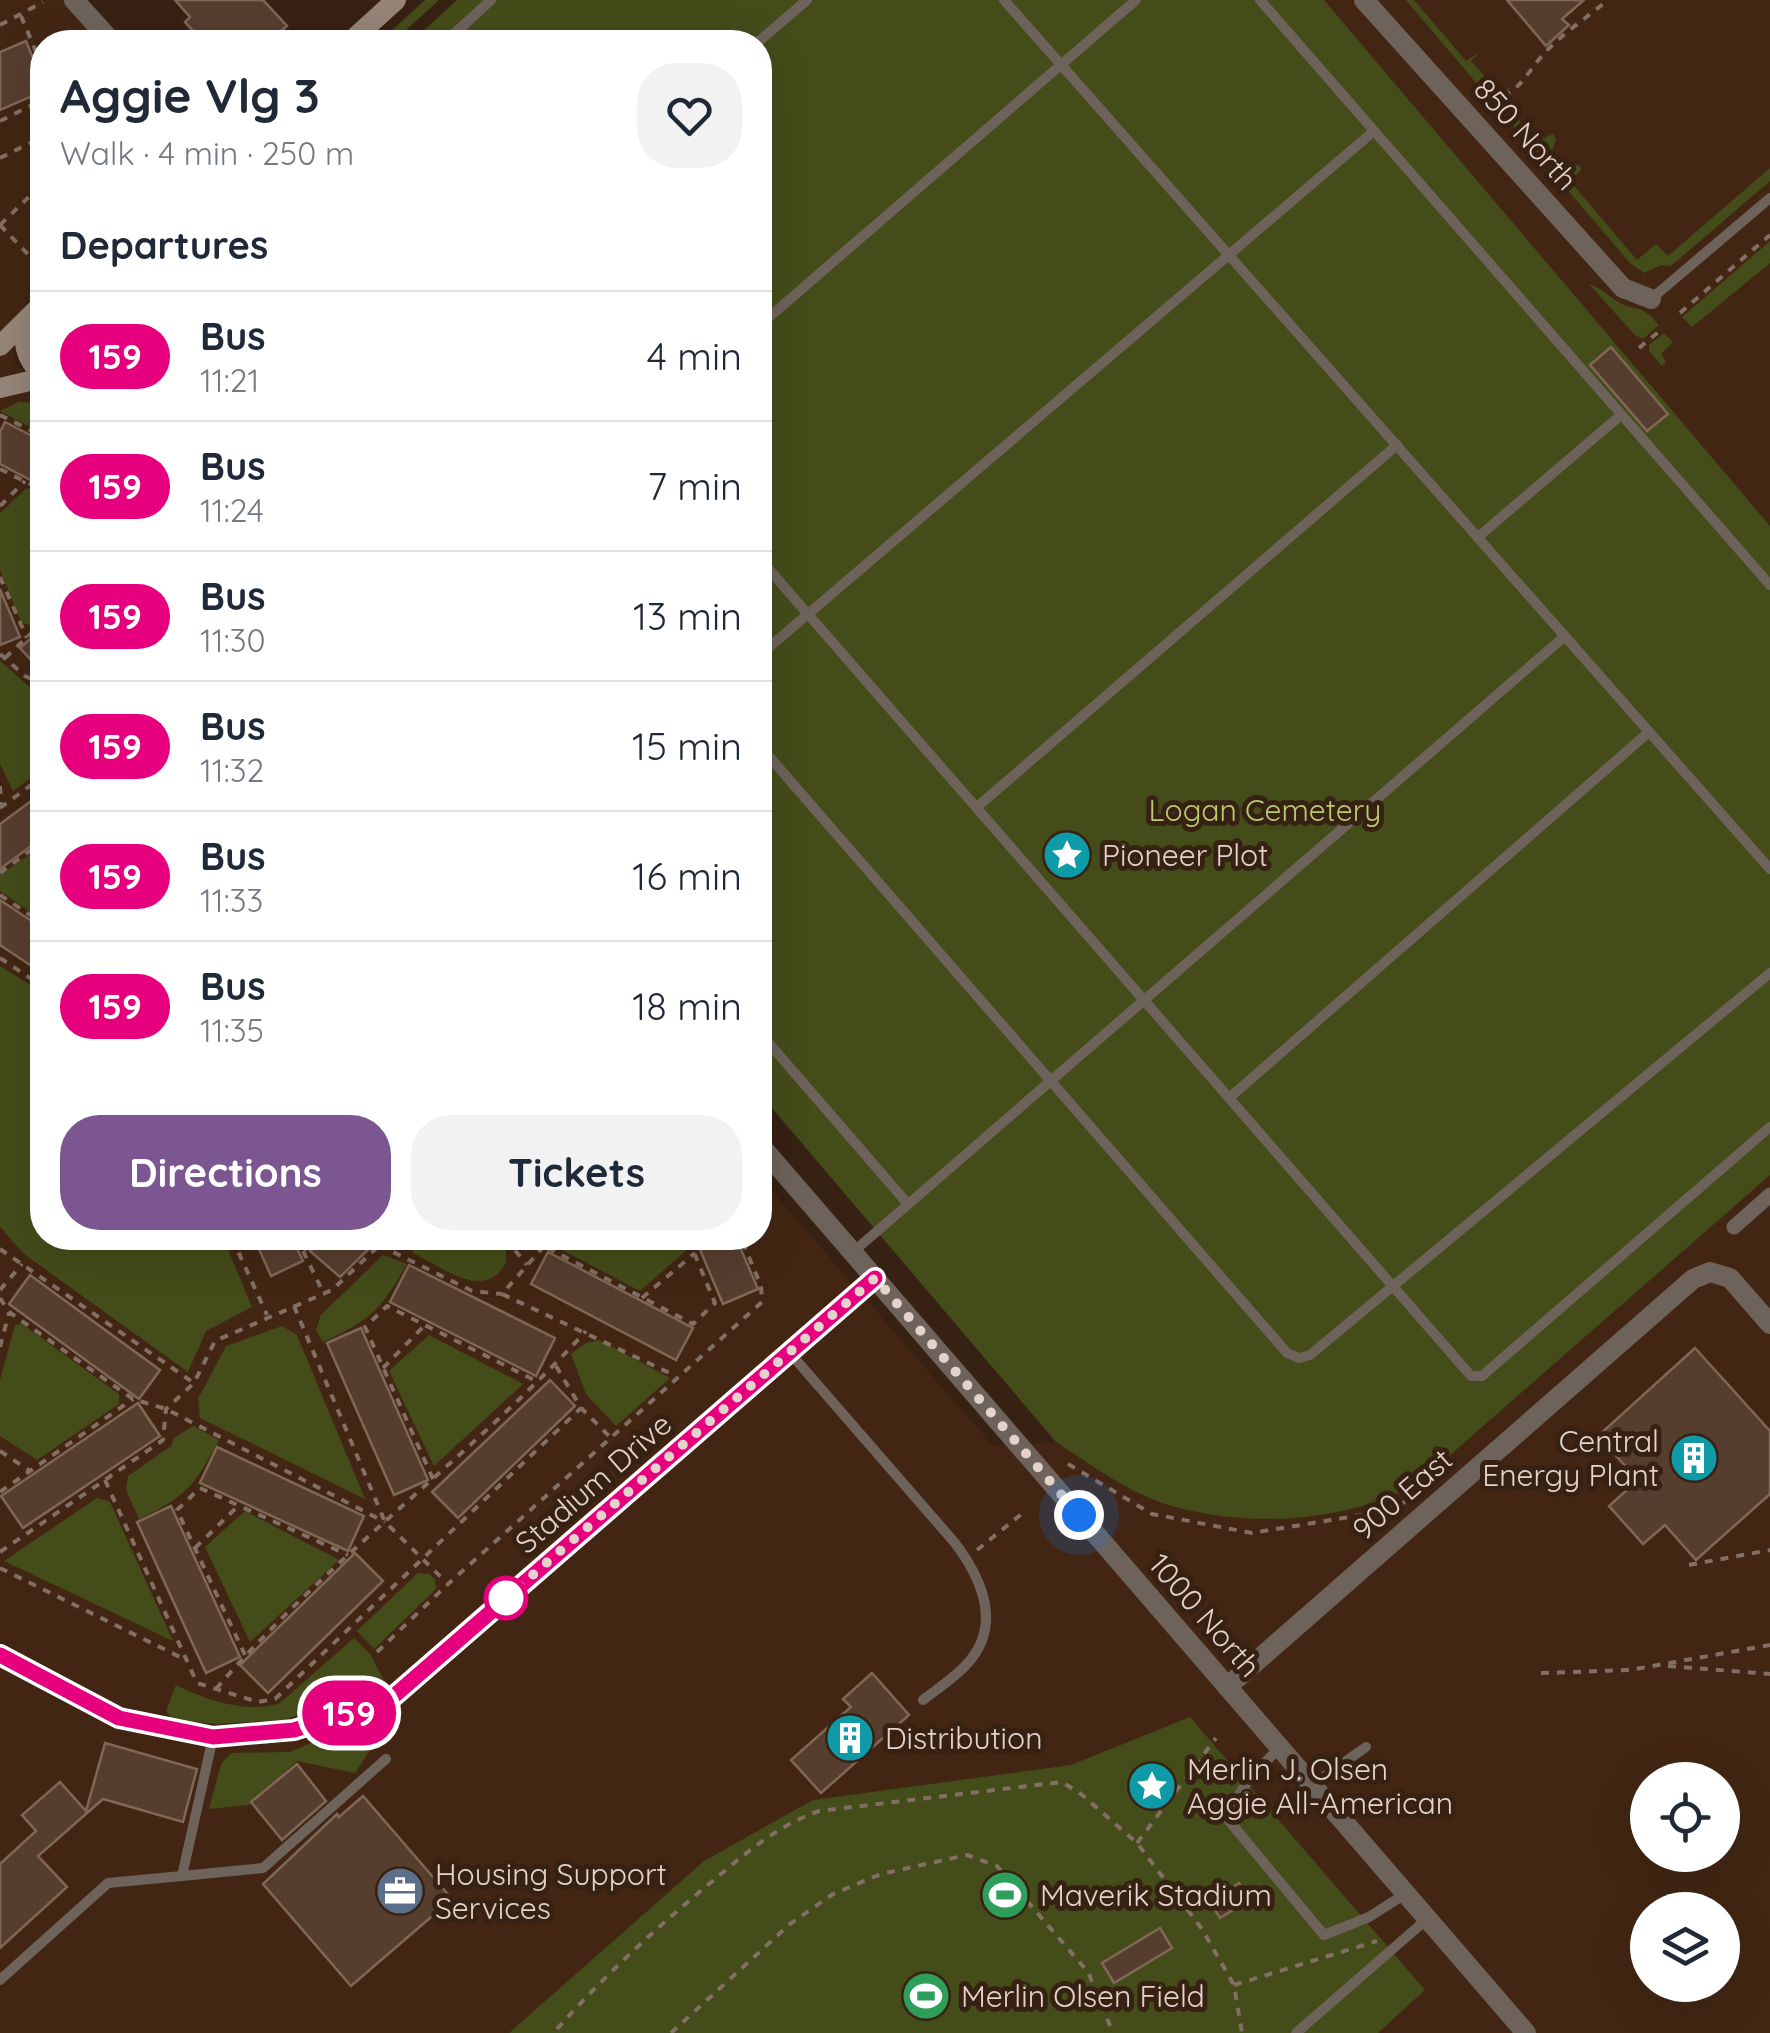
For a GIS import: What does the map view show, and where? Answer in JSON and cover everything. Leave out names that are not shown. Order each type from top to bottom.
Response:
[{"type":"main road","points":[[363,30],[396,0]]},
{"type":"main road","points":[[0,346],[30,317]]},
{"type":"main road","points":[[30,326],[24,341],[30,360]]},
{"type":"main road","points":[[0,388],[30,378]]},
{"type":"street","points":[[74,0],[101,30]]},
{"type":"street","name":"850 North","points":[[1364,0],[1624,288],[1651,299]]},
{"type":"street","name":"1000 North","points":[[772,1158],[1406,1893],[1515,2029]]},
{"type":"street","points":[[1734,1227],[1770,1196]]},
{"type":"street","name":"900 East","points":[[1228,1687],[1693,1280],[1710,1272],[1730,1278],[1770,1324]]},
{"type":"street","name":"Stadium Drive","points":[[0,1655],[119,1718],[213,1737],[294,1730],[382,1702],[394,1696],[875,1278]]},
{"type":"lane","points":[[458,30],[491,0]]},
{"type":"lane","points":[[772,30],[807,0]]},
{"type":"lane","points":[[1004,0],[1770,868]]},
{"type":"lane","points":[[772,316],[1136,0]]},
{"type":"lane","points":[[1260,0],[1770,585]]},
{"type":"lane","points":[[772,645],[1374,131]]},
{"type":"lane","points":[[1651,299],[1770,198]]},
{"type":"lane","points":[[1478,537],[1621,415]]},
{"type":"lane","points":[[977,807],[1398,445]]},
{"type":"lane","points":[[772,573],[1471,1376],[1482,1376],[1770,1127]]},
{"type":"lane","points":[[853,1252],[1564,636]]},
{"type":"lane","points":[[1229,1098],[1649,732]]},
{"type":"lane","points":[[772,760],[1287,1353],[1299,1358],[1310,1355],[1394,1287],[1770,973]]},
{"type":"lane","points":[[772,1047],[908,1204]]},
{"type":"lane","points":[[790,1352],[966,1559],[986,1600],[983,1637],[968,1663],[924,1700]]},
{"type":"lane","points":[[182,1876],[213,1737]]},
{"type":"lane","points":[[1279,1747],[1250,1778],[1226,1816],[1324,1935],[1369,1917],[1406,1893]]},
{"type":"lane","points":[[1312,1784],[1366,1747]]},
{"type":"lane","points":[[0,1980],[108,1884],[264,1868],[386,1759]]},
{"type":"lane","points":[[1296,2033],[1428,1919]]},
{"type":"path","points":[[1488,101],[1500,100],[1510,93],[1533,71],[1541,57],[1608,0]]},
{"type":"path","points":[[0,24],[43,2]]},
{"type":"path","points":[[21,16],[30,37]]},
{"type":"path","points":[[0,121],[30,106]]},
{"type":"path","points":[[0,158],[30,143]]},
{"type":"path","points":[[30,196],[0,225],[30,256]]},
{"type":"path","points":[[1680,313],[1770,235]]},
{"type":"path","points":[[1639,348],[1662,329]]},
{"type":"path","points":[[0,415],[30,430]]},
{"type":"path","points":[[0,469],[30,484]]},
{"type":"path","points":[[0,506],[25,482]]},
{"type":"path","points":[[0,577],[26,638]]},
{"type":"path","points":[[30,634],[2,656],[30,678]]},
{"type":"path","points":[[0,786],[1,807]]},
{"type":"path","points":[[1,807],[30,786]]},
{"type":"path","points":[[0,873],[30,851]]},
{"type":"path","points":[[0,896],[30,916]]},
{"type":"path","points":[[0,958],[30,978]]},
{"type":"path","points":[[0,1250],[194,1383]]},
{"type":"path","points":[[237,1250],[268,1317]]},
{"type":"path","points":[[0,1552],[163,1440],[166,1409],[194,1383],[215,1341],[324,1293],[373,1250]]},
{"type":"path","points":[[389,1250],[472,1292],[502,1294],[678,1377]]},
{"type":"path","points":[[515,1250],[527,1265]]},
{"type":"path","points":[[502,1294],[540,1250]]},
{"type":"path","points":[[552,1250],[642,1298],[693,1324],[715,1303],[694,1252],[642,1298]]},
{"type":"path","points":[[377,1652],[762,1302],[761,1286],[746,1250]]},
{"type":"path","points":[[303,1251],[324,1293]]},
{"type":"path","points":[[0,1290],[22,1264]]},
{"type":"path","points":[[0,1298],[10,1312],[133,1399],[166,1409],[385,1522],[448,1584]]},
{"type":"path","points":[[294,1306],[385,1522]]},
{"type":"path","points":[[432,1478],[365,1327],[387,1306],[538,1382]]},
{"type":"path","points":[[0,1347],[10,1312]]},
{"type":"path","points":[[383,1368],[425,1326]]},
{"type":"path","points":[[216,1689],[245,1655],[348,1555],[538,1382],[586,1332]]},
{"type":"path","points":[[556,1365],[581,1408],[610,1438]]},
{"type":"path","points":[[0,1492],[133,1399]]},
{"type":"path","points":[[105,1480],[197,1683],[258,1702],[275,1699],[581,1408]]},
{"type":"path","points":[[0,1450],[30,1471]]},
{"type":"path","points":[[1068,1464],[1152,1514],[1252,1533],[1380,1512],[1418,1498]]},
{"type":"path","points":[[245,1655],[177,1510],[200,1488],[348,1555]]},
{"type":"path","points":[[195,1548],[239,1506]]},
{"type":"path","points":[[966,1559],[1024,1512]]},
{"type":"path","points":[[1689,1565],[1770,1550]]},
{"type":"path","points":[[0,1568],[186,1660]]},
{"type":"path","points":[[1541,1673],[1658,1666],[1770,1645]]},
{"type":"path","points":[[1658,1666],[1770,1674]]},
{"type":"path","points":[[1137,1843],[1216,1738]]},
{"type":"path","points":[[557,2029],[615,1967],[740,1858],[794,1820],[819,1812],[1062,1782],[1137,1843],[1202,1929],[1234,1985],[1242,2033]]},
{"type":"path","points":[[671,2033],[790,1924],[833,1894],[881,1874],[967,1855],[997,1866],[1088,1972],[1113,2033]]},
{"type":"path","points":[[1234,1985],[1387,1938]]},
{"type":"shaded area","points":[[0,0],[63,0],[92,30],[30,30],[30,299],[16,321],[11,340],[16,365],[30,378],[30,1250],[772,1250],[772,1191],[993,1446],[1056,1442],[1117,1482],[1356,1507],[1397,1494],[1433,1470],[1770,1175],[1770,2033],[0,2033]]},
{"type":"shaded area","points":[[1324,0],[1770,0],[1770,526],[1702,447]]},
{"type":"green space","points":[[425,0],[439,0],[406,30],[392,30]]},
{"type":"green space","name":"Logan Cemetery","points":[[457,0],[1324,0],[1770,526],[1770,1175],[1433,1470],[1394,1495],[1312,1516],[1227,1517],[1172,1506],[1141,1494],[1056,1442],[772,1108],[772,30],[424,30]]},
{"type":"green space","points":[[1406,0],[1414,0],[1466,61],[1480,52],[1471,61],[1500,94],[1510,87],[1507,93],[1488,97]]},
{"type":"green space","points":[[1514,100],[1510,109],[1537,141],[1553,134],[1553,148],[1539,155],[1493,103]]},
{"type":"green space","points":[[1574,164],[1581,170],[1570,181],[1637,260],[1656,244],[1668,256],[1770,168],[1770,181],[1671,266],[1661,265],[1644,273],[1630,263],[1560,181]]},
{"type":"green space","points":[[1770,241],[1770,263],[1692,327],[1682,317]]},
{"type":"green space","points":[[1589,284],[1624,305],[1641,310],[1659,325],[1643,339],[1635,335]]},
{"type":"green space","points":[[1664,333],[1673,342],[1661,354],[1666,362],[1662,366],[1649,351],[1649,345]]},
{"type":"green space","points":[[19,402],[30,402],[30,427],[0,411]]},
{"type":"green space","points":[[30,489],[30,626],[21,622],[0,570],[0,513]]},
{"type":"green space","points":[[0,661],[30,687],[30,779],[13,791],[0,764]]},
{"type":"green space","points":[[30,854],[30,912],[0,891],[0,875]]},
{"type":"green space","points":[[0,966],[30,985],[30,1250],[228,1250],[252,1307],[206,1331],[188,1372],[24,1254],[0,1227]]},
{"type":"green space","points":[[412,1250],[506,1250],[506,1262],[497,1274],[475,1281]]},
{"type":"green space","points":[[562,1250],[687,1250],[640,1291]]},
{"type":"green space","points":[[383,1255],[407,1264],[390,1292],[364,1320],[323,1342],[316,1330],[321,1315]]},
{"type":"green space","points":[[22,1324],[119,1394],[119,1404],[37,1460],[0,1436],[0,1380],[15,1325]]},
{"type":"green space","points":[[282,1326],[297,1335],[365,1499],[200,1418],[198,1399],[226,1346]]},
{"type":"green space","points":[[429,1335],[523,1384],[434,1466],[389,1371]]},
{"type":"green space","points":[[599,1340],[670,1378],[616,1426],[586,1394],[571,1354],[586,1343]]},
{"type":"green space","points":[[193,1426],[219,1440],[211,1455],[179,1496],[139,1519],[126,1490],[128,1476]]},
{"type":"green space","points":[[97,1498],[110,1502],[173,1641],[4,1561]]},
{"type":"green space","points":[[245,1511],[339,1560],[250,1642],[205,1547]]},
{"type":"green space","points":[[418,1573],[435,1579],[436,1589],[374,1649],[357,1631]]},
{"type":"green space","points":[[354,1638],[370,1654],[385,1682],[284,1720],[217,1724],[173,1720],[166,1711],[176,1685],[240,1706],[280,1703]]},
{"type":"green space","name":"Maverik Stadium","points":[[1190,1717],[1425,1990],[1378,2033],[509,2033],[704,1861],[813,1800],[1071,1765]]},
{"type":"green space","points":[[361,1721],[377,1740],[355,1773],[297,1761],[249,1805],[209,1809],[221,1764],[231,1753],[290,1752]]},
{"type":"building","points":[[175,0],[263,0],[287,26],[282,30],[192,30],[185,22],[190,17]]},
{"type":"building","points":[[1507,0],[1584,0],[1562,19],[1569,25],[1546,46]]},
{"type":"building","points":[[26,41],[30,51],[30,97],[0,110],[0,52]]},
{"type":"building","points":[[1611,347],[1668,414],[1647,431],[1590,365]]},
{"type":"building","points":[[5,422],[30,435],[30,480],[0,464],[0,432]]},
{"type":"building","points":[[0,589],[20,637],[0,645]]},
{"type":"building","points":[[30,639],[30,659],[20,648]]},
{"type":"building","points":[[30,802],[30,847],[0,869],[0,824]]},
{"type":"building","points":[[0,900],[30,920],[30,965],[0,945]]},
{"type":"building","points":[[259,1250],[298,1250],[303,1261],[271,1276]]},
{"type":"building","points":[[311,1250],[368,1250],[340,1277]]},
{"type":"building","points":[[700,1250],[741,1250],[758,1289],[723,1304]]},
{"type":"building","points":[[548,1252],[693,1328],[676,1360],[531,1284]]},
{"type":"building","points":[[409,1265],[555,1338],[536,1376],[390,1302]]},
{"type":"building","points":[[30,1275],[160,1370],[139,1399],[9,1304]]},
{"type":"building","points":[[361,1328],[428,1480],[394,1495],[327,1343]]},
{"type":"building","name":"Central Energy Plant","points":[[1695,1348],[1770,1431],[1770,1494],[1696,1560],[1665,1525],[1643,1544],[1609,1506],[1638,1480],[1598,1436]]},
{"type":"building","points":[[550,1380],[575,1406],[458,1518],[432,1492]]},
{"type":"building","points":[[138,1403],[160,1436],[23,1528],[1,1496]]},
{"type":"building","points":[[217,1447],[364,1516],[348,1551],[200,1483]]},
{"type":"building","points":[[171,1506],[240,1657],[206,1673],[137,1522]]},
{"type":"building","points":[[355,1553],[383,1581],[268,1693],[240,1665]]},
{"type":"building","name":"Distribution","points":[[872,1673],[909,1715],[821,1793],[791,1760],[851,1707],[843,1699]]},
{"type":"building","points":[[105,1743],[197,1769],[183,1822],[103,1799],[38,1856],[67,1887],[0,1948],[0,1864],[36,1831],[22,1815],[60,1782],[86,1811]]},
{"type":"building","points":[[297,1764],[326,1801],[282,1840],[251,1802]]},
{"type":"building","name":"Housing Support Services","points":[[363,1796],[452,1899],[351,1986],[263,1884],[337,1814],[339,1817]]},
{"type":"building","points":[[1239,1883],[1249,1900],[1220,1918],[1210,1902]]},
{"type":"building","points":[[1160,1928],[1172,1948],[1114,1983],[1102,1963]]},
{"type":"bus line","name":"159","points":[[0,1655],[119,1718],[213,1737],[294,1730],[382,1702],[394,1696],[875,1278]]},
{"type":"place","name":"Pioneer Plot","points":[[1067,855]]},
{"type":"place","name":"Central Energy Plant","points":[[1694,1458]]},
{"type":"place","name":"Distribution","points":[[850,1738]]},
{"type":"place","name":"Merlin J. Olsen Aggie All-American","points":[[1152,1786]]},
{"type":"place","name":"Housing Support Services","points":[[400,1891]]},
{"type":"place","name":"Maverik Stadium","points":[[1005,1895]]},
{"type":"place","name":"Merlin Olsen Field","points":[[926,1996]]},
{"type":"route","points":[[506,1598],[875,1278],[1079,1515]]}]
